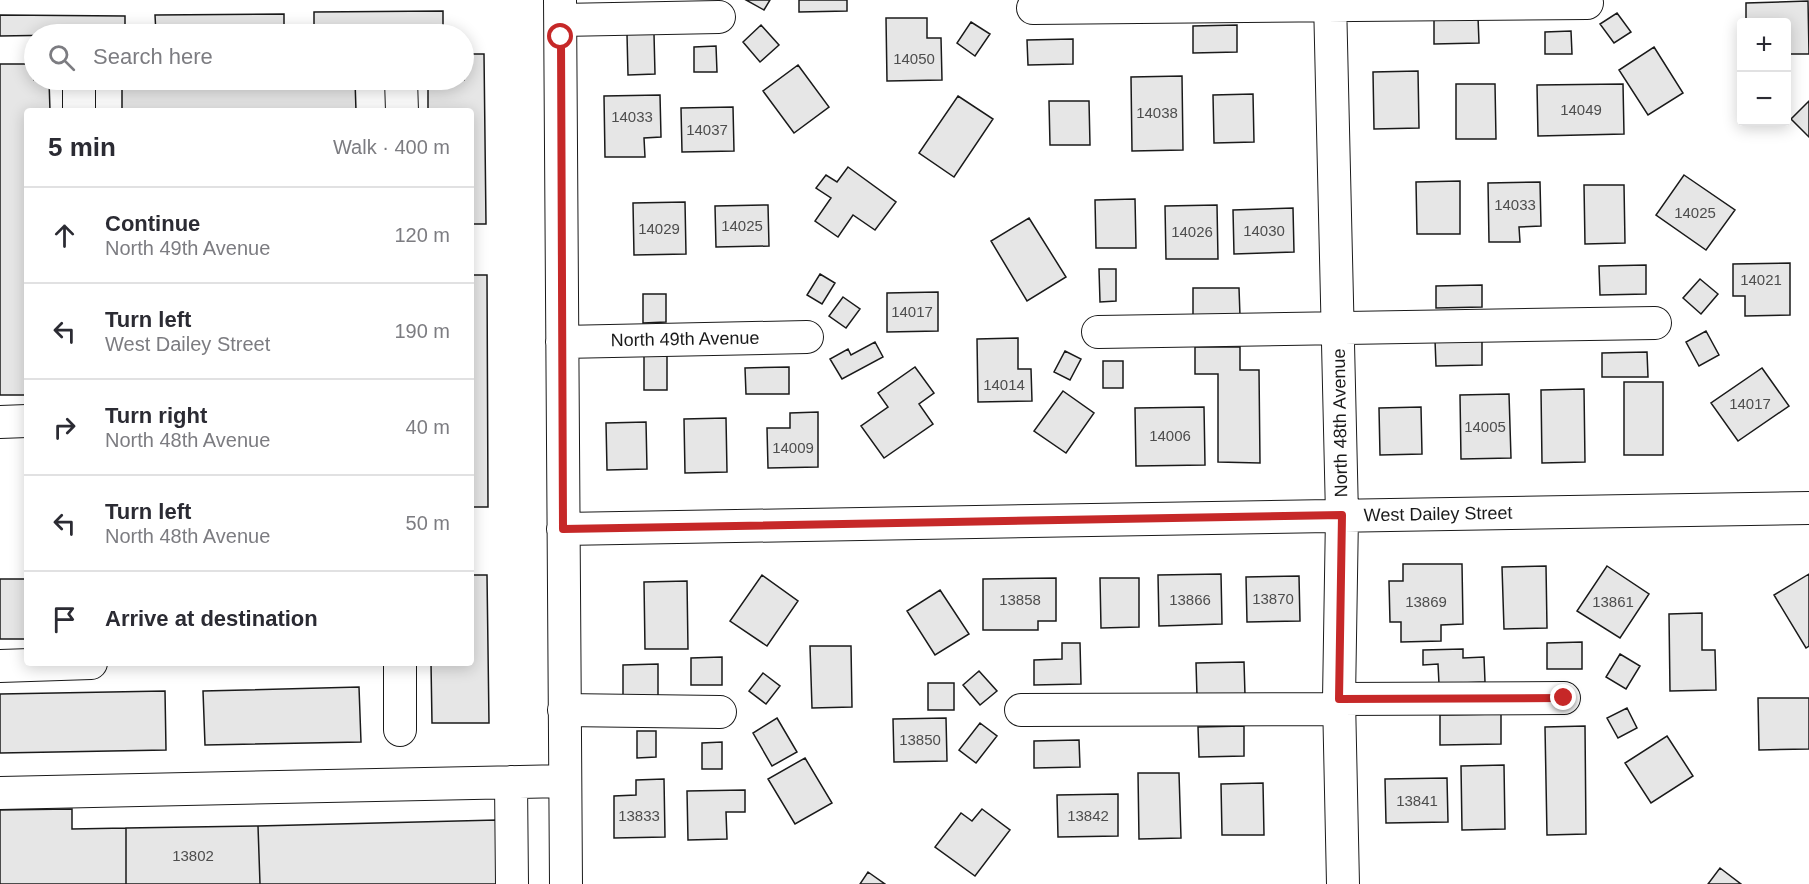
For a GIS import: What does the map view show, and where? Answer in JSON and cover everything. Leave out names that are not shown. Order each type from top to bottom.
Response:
[{"type":"street","points":[[1033,8],[1330,2],[1587,3]]},
{"type":"street","name":"North 48th Avenue","points":[[1330,2],[1342,515],[1339,704],[1343,884]]},
{"type":"street","points":[[566,884],[561,10],[719,17]]},
{"type":"street","points":[[79,90],[79,108]]},
{"type":"street","points":[[401,90],[402,108]]},
{"type":"street","name":"North 48th Avenue","points":[[1098,332],[1655,323]]},
{"type":"street","name":"North 49th Avenue","points":[[562,342],[807,337]]},
{"type":"street","points":[[0,422],[24,421]]},
{"type":"street","name":"West Dailey Street","points":[[563,529],[1809,508]]},
{"type":"street","points":[[0,666],[24,665]]},
{"type":"street","points":[[400,666],[400,730]]},
{"type":"street","points":[[1021,710],[1564,698]]},
{"type":"street","points":[[564,710],[720,712]]},
{"type":"street","points":[[0,793],[565,781]]},
{"type":"street","points":[[511,782],[512,884]]},
{"type":"building","points":[[746,0],[770,0],[764,10]]},
{"type":"building","points":[[799,0],[847,0],[847,11],[799,12]]},
{"type":"building","points":[[1808,1],[1809,54],[1791,54],[1791,18],[1746,18],[1746,3]]},
{"type":"building","points":[[443,11],[443,24],[314,24],[314,12]]},
{"type":"building","points":[[1617,13],[1631,32],[1614,43],[1600,24]]},
{"type":"building","points":[[284,14],[284,24],[155,24],[155,15]]},
{"type":"building","points":[[0,15],[125,16],[125,24],[24,24],[24,36],[0,36]]},
{"type":"building","points":[[1478,17],[1479,43],[1434,44],[1434,18]]},
{"type":"building","points":[[886,18],[927,18],[927,38],[941,38],[942,80],[887,81]]},
{"type":"building","points":[[971,22],[990,34],[975,56],[957,43]]},
{"type":"building","points":[[761,25],[779,45],[760,62],[743,42]]},
{"type":"building","points":[[1237,25],[1237,52],[1193,53],[1193,26]]},
{"type":"building","points":[[1571,31],[1572,54],[1545,54],[1545,32]]},
{"type":"building","points":[[627,34],[654,34],[655,74],[628,75]]},
{"type":"building","points":[[1073,39],[1073,64],[1028,65],[1027,40]]},
{"type":"building","points":[[716,46],[717,72],[694,72],[694,47]]},
{"type":"building","points":[[1654,47],[1683,93],[1648,115],[1619,70]]},
{"type":"building","points":[[474,54],[484,54],[486,224],[474,224],[474,108],[428,108],[428,90],[474,90]]},
{"type":"building","points":[[0,64],[24,64],[24,90],[49,90],[50,108],[24,108],[24,395],[0,395]]},
{"type":"building","points":[[798,65],[829,107],[794,133],[763,91]]},
{"type":"building","points":[[1418,71],[1419,128],[1374,129],[1373,72]]},
{"type":"building","points":[[1182,76],[1183,150],[1132,151],[1131,77]]},
{"type":"building","points":[[1456,84],[1495,84],[1496,139],[1456,139]]},
{"type":"building","points":[[1623,84],[1624,134],[1538,136],[1537,85]]},
{"type":"building","points":[[122,90],[355,90],[356,108],[122,108]]},
{"type":"building","points":[[1253,94],[1254,142],[1214,143],[1213,95]]},
{"type":"building","points":[[660,95],[661,137],[644,138],[645,157],[605,157],[604,96]]},
{"type":"building","points":[[958,96],[993,119],[954,177],[919,153]]},
{"type":"building","points":[[1049,101],[1089,101],[1090,145],[1050,145]]},
{"type":"building","points":[[1809,101],[1809,137],[1791,119]]},
{"type":"building","points":[[733,107],[734,151],[682,152],[681,108]]},
{"type":"building","points":[[848,167],[896,202],[875,230],[853,215],[838,237],[815,221],[831,198],[816,188],[826,175],[837,182]]},
{"type":"building","points":[[1684,175],[1735,210],[1706,250],[1656,215]]},
{"type":"building","points":[[1460,181],[1460,234],[1417,234],[1416,182]]},
{"type":"building","points":[[1540,182],[1541,226],[1519,227],[1520,242],[1489,242],[1488,183]]},
{"type":"building","points":[[1584,185],[1624,185],[1625,243],[1585,244]]},
{"type":"building","points":[[1135,199],[1136,248],[1096,248],[1095,200]]},
{"type":"building","points":[[685,202],[686,254],[634,255],[633,203]]},
{"type":"building","points":[[768,205],[769,246],[716,247],[715,206]]},
{"type":"building","points":[[1217,205],[1218,259],[1166,259],[1165,206]]},
{"type":"building","points":[[1293,208],[1294,252],[1234,254],[1233,210]]},
{"type":"building","points":[[1029,218],[1066,277],[1027,301],[991,241]]},
{"type":"building","points":[[1790,263],[1790,315],[1745,316],[1745,296],[1733,296],[1733,264]]},
{"type":"building","points":[[1646,265],[1646,294],[1600,295],[1599,266]]},
{"type":"building","points":[[1099,269],[1116,269],[1116,301],[1100,302]]},
{"type":"building","points":[[820,274],[835,283],[822,304],[807,295]]},
{"type":"building","points":[[474,275],[487,275],[488,507],[474,507]]},
{"type":"building","points":[[1700,279],[1718,294],[1701,314],[1683,298]]},
{"type":"building","points":[[1482,285],[1482,307],[1436,308],[1436,286]]},
{"type":"building","points":[[1193,288],[1239,288],[1240,316],[1193,316]]},
{"type":"building","points":[[938,292],[938,331],[887,332],[887,293]]},
{"type":"building","points":[[643,294],[666,294],[666,322],[643,323]]},
{"type":"building","points":[[843,297],[860,309],[846,328],[829,316]]},
{"type":"building","points":[[1706,331],[1719,355],[1699,366],[1686,342]]},
{"type":"building","points":[[1018,338],[1018,369],[1031,369],[1032,401],[978,402],[977,339]]},
{"type":"building","points":[[1482,339],[1482,365],[1436,366],[1435,340]]},
{"type":"building","points":[[875,342],[883,357],[842,379],[830,359],[848,349],[851,355]]},
{"type":"building","points":[[1195,347],[1240,347],[1240,370],[1259,370],[1260,463],[1218,462],[1218,374],[1195,374]]},
{"type":"building","points":[[1065,351],[1081,359],[1070,380],[1054,372]]},
{"type":"building","points":[[1647,352],[1648,377],[1602,377],[1602,353]]},
{"type":"building","points":[[644,356],[667,356],[667,390],[644,390]]},
{"type":"building","points":[[1103,361],[1123,361],[1123,388],[1103,388]]},
{"type":"building","points":[[789,367],[789,394],[746,394],[745,368]]},
{"type":"building","points":[[915,367],[934,393],[919,404],[933,424],[884,458],[861,426],[888,407],[878,393]]},
{"type":"building","points":[[1762,368],[1789,406],[1738,441],[1711,403]]},
{"type":"building","points":[[1624,382],[1663,382],[1663,455],[1624,455]]},
{"type":"building","points":[[1584,389],[1585,462],[1542,463],[1541,390]]},
{"type":"building","points":[[1063,391],[1094,413],[1066,453],[1034,431]]},
{"type":"building","points":[[1509,394],[1511,458],[1461,459],[1460,395]]},
{"type":"building","points":[[1204,407],[1205,465],[1136,466],[1135,408]]},
{"type":"building","points":[[1421,407],[1422,454],[1380,455],[1379,408]]},
{"type":"building","points":[[818,412],[818,467],[768,468],[767,428],[790,428],[790,413]]},
{"type":"building","points":[[726,418],[727,472],[685,473],[684,419]]},
{"type":"building","points":[[646,422],[647,469],[607,470],[606,423]]},
{"type":"building","points":[[1403,564],[1462,564],[1463,624],[1441,625],[1441,641],[1401,642],[1401,622],[1390,622],[1389,581],[1403,581]]},
{"type":"building","points":[[1546,566],[1547,628],[1504,629],[1502,567]]},
{"type":"building","points":[[1607,566],[1649,594],[1620,638],[1577,611]]},
{"type":"building","points":[[1221,574],[1222,624],[1159,626],[1158,575]]},
{"type":"building","points":[[1809,574],[1809,646],[1806,648],[1774,595]]},
{"type":"building","points":[[474,575],[487,575],[489,723],[432,723],[431,666],[474,666]]},
{"type":"building","points":[[762,575],[798,601],[767,646],[730,621]]},
{"type":"building","points":[[1299,576],[1300,621],[1247,622],[1246,577]]},
{"type":"building","points":[[1056,578],[1056,621],[1038,621],[1038,630],[983,630],[983,579]]},
{"type":"building","points":[[1100,578],[1139,578],[1139,627],[1101,628]]},
{"type":"building","points":[[0,579],[24,579],[24,639],[0,639]]},
{"type":"building","points":[[687,581],[688,649],[645,649],[644,582]]},
{"type":"building","points":[[940,590],[969,634],[935,655],[907,611]]},
{"type":"building","points":[[1702,613],[1702,650],[1715,650],[1716,690],[1670,691],[1669,614]]},
{"type":"building","points":[[1582,642],[1582,669],[1547,669],[1547,643]]},
{"type":"building","points":[[1062,643],[1080,643],[1081,684],[1034,685],[1034,660],[1062,659]]},
{"type":"building","points":[[810,646],[851,646],[852,707],[812,708]]},
{"type":"building","points":[[1463,649],[1463,658],[1484,657],[1485,682],[1439,684],[1438,664],[1423,665],[1423,650]]},
{"type":"building","points":[[1620,654],[1640,666],[1626,689],[1606,677]]},
{"type":"building","points":[[722,657],[722,685],[691,685],[691,658]]},
{"type":"building","points":[[1244,662],[1245,695],[1197,696],[1196,663]]},
{"type":"building","points":[[658,664],[658,696],[623,697],[623,665]]},
{"type":"building","points":[[979,671],[997,691],[980,705],[963,685]]},
{"type":"building","points":[[763,673],[780,686],[766,704],[749,691]]},
{"type":"building","points":[[928,683],[954,683],[954,710],[928,710]]},
{"type":"building","points":[[359,687],[361,742],[205,745],[203,691]]},
{"type":"building","points":[[165,691],[166,750],[0,753],[0,694]]},
{"type":"building","points":[[1758,698],[1809,698],[1809,749],[1759,750]]},
{"type":"building","points":[[1627,708],[1637,728],[1618,738],[1607,718]]},
{"type":"building","points":[[1501,714],[1501,744],[1440,745],[1440,715]]},
{"type":"building","points":[[777,718],[797,752],[772,766],[753,733]]},
{"type":"building","points":[[946,718],[947,761],[894,762],[893,719]]},
{"type":"building","points":[[980,723],[997,736],[976,763],[959,750]]},
{"type":"building","points":[[1244,726],[1244,756],[1199,757],[1198,727]]},
{"type":"building","points":[[1585,726],[1586,834],[1547,835],[1545,727]]},
{"type":"building","points":[[637,731],[656,731],[656,757],[637,758]]},
{"type":"building","points":[[1667,736],[1693,776],[1651,803],[1625,763]]},
{"type":"building","points":[[1079,740],[1080,767],[1034,768],[1034,741]]},
{"type":"building","points":[[722,742],[722,769],[702,769],[702,743]]},
{"type":"building","points":[[805,758],[832,803],[795,824],[768,779]]},
{"type":"building","points":[[1504,765],[1505,829],[1462,830],[1461,766]]},
{"type":"building","points":[[1138,773],[1179,773],[1181,838],[1139,839]]},
{"type":"building","points":[[1447,778],[1448,822],[1386,823],[1385,779]]},
{"type":"building","points":[[664,779],[665,837],[614,838],[614,796],[636,795],[636,780]]},
{"type":"building","points":[[1263,783],[1264,835],[1222,835],[1221,784]]},
{"type":"building","points":[[745,790],[745,812],[726,812],[727,839],[688,840],[687,791]]},
{"type":"building","points":[[1118,794],[1118,836],[1058,837],[1057,795]]},
{"type":"building","points":[[72,809],[72,829],[126,828],[126,884],[0,884],[0,810]]},
{"type":"building","points":[[982,809],[1010,830],[975,876],[935,847],[961,813],[972,821]]},
{"type":"building","points":[[497,820],[497,884],[260,884],[258,826]]},
{"type":"building","points":[[258,826],[260,884],[126,884],[126,828]]},
{"type":"building","points":[[1720,868],[1741,884],[1708,884]]},
{"type":"building","points":[[868,872],[885,884],[860,884]]},
{"type":"route","points":[[561,37],[563,529],[1342,515],[1339,699],[1564,698]]}]
